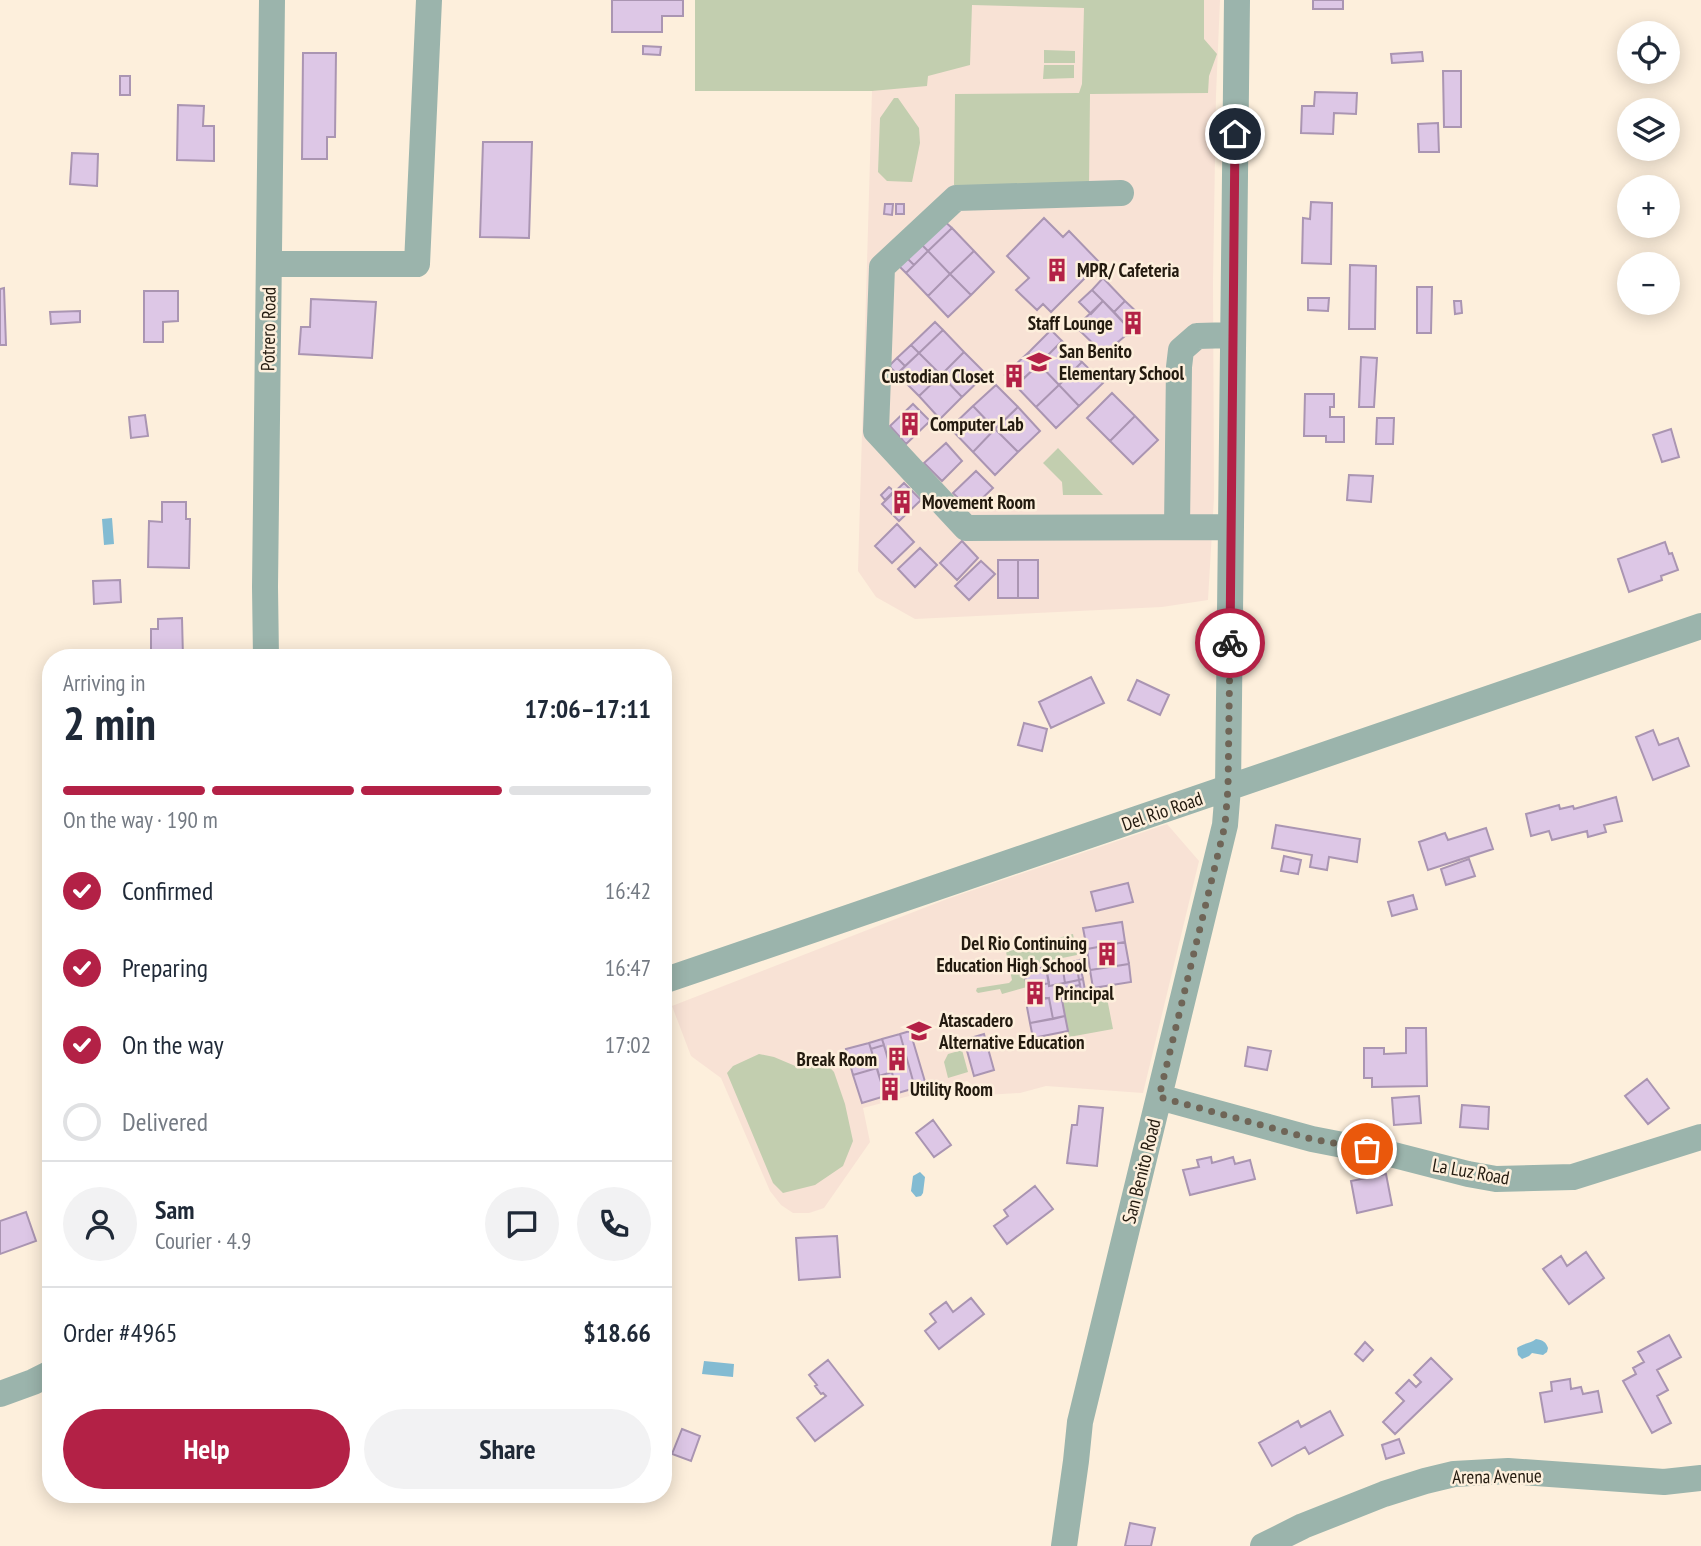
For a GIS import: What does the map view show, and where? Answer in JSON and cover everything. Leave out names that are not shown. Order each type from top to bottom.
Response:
[{"type":"street","name":"Potrero Road","points":[[265,649],[272,0]]},
{"type":"street","points":[[268,264],[417,264],[429,0]]},
{"type":"street","name":"San Benito Road","points":[[1064,1546],[1080,1422],[1225,825],[1228,788],[1237,0]]},
{"type":"street","points":[[1121,193],[956,198],[882,267],[876,431],[966,528],[1231,527]]},
{"type":"street","points":[[1177,527],[1181,350],[1197,336],[1233,335]]},
{"type":"street","name":"Del Rio Road","points":[[672,978],[1701,626]]},
{"type":"street","name":"La Luz Road","points":[[1159,1097],[1312,1139],[1394,1154],[1496,1179],[1573,1177],[1701,1137]]},
{"type":"street","points":[[0,1394],[42,1378]]},
{"type":"street","name":"Arena Avenue","points":[[1263,1546],[1303,1526],[1384,1494],[1454,1474],[1508,1472],[1664,1482],[1701,1478]]},
{"type":"shaded area","name":"San Benito Elementary School","points":[[695,0],[1220,0],[1213,283],[1214,498],[1208,600],[1162,607],[915,619],[876,597],[858,571],[872,91],[695,91]]},
{"type":"shaded area","name":"Atascadero Alternative Education","points":[[1167,824],[1199,861],[1143,1093],[1046,1086],[1020,1093],[986,1095],[967,1081],[863,1108],[870,1142],[824,1208],[809,1213],[793,1213],[781,1205],[770,1191],[721,1078],[691,1056],[672,1006],[947,899]]},
{"type":"green space","points":[[695,0],[1204,0],[1204,39],[1217,54],[1209,76],[1208,93],[1090,94],[1089,187],[954,185],[955,94],[1079,93],[1082,84],[1084,8],[972,5],[970,65],[928,76],[927,86],[872,91],[695,91]]},
{"type":"green space","points":[[1044,50],[1075,51],[1075,63],[1044,63]]},
{"type":"green space","points":[[1044,65],[1074,65],[1074,78],[1043,79]]},
{"type":"green space","points":[[894,98],[898,98],[919,128],[920,143],[912,182],[887,181],[878,172],[880,118]]},
{"type":"green space","points":[[1058,448],[1103,495],[1063,495],[1062,482],[1043,463]]},
{"type":"green space","points":[[1073,934],[1077,955],[1023,966],[1027,987],[1002,994],[1000,989],[978,993],[976,991],[977,988],[1009,983],[1012,980],[1006,952]]},
{"type":"green space","points":[[1106,993],[1113,1029],[1069,1037],[1062,1001]]},
{"type":"green space","points":[[962,1050],[968,1072],[948,1078],[944,1062],[948,1054]]},
{"type":"green space","points":[[759,1054],[800,1068],[823,1060],[834,1072],[845,1104],[853,1141],[843,1166],[815,1185],[783,1193],[773,1183],[727,1073],[733,1066]]},
{"type":"water","points":[[112,518],[114,544],[104,545],[102,519]]},
{"type":"water","points":[[920,1172],[925,1177],[923,1193],[916,1197],[911,1191],[913,1176]]},
{"type":"water","points":[[1536,1339],[1545,1343],[1547,1352],[1543,1355],[1532,1353],[1522,1359],[1517,1348]]},
{"type":"water","points":[[704,1361],[734,1364],[733,1377],[702,1374]]},
{"type":"building","points":[[612,0],[683,0],[683,16],[662,16],[662,32],[612,32]]},
{"type":"building","points":[[1313,0],[1343,0],[1343,9],[1313,9]]},
{"type":"building","points":[[643,46],[661,47],[660,55],[643,54]]},
{"type":"building","points":[[1422,52],[1423,61],[1392,63],[1391,54]]},
{"type":"building","points":[[303,53],[336,53],[335,137],[327,137],[327,159],[302,159]]},
{"type":"building","points":[[1443,71],[1461,71],[1461,127],[1444,127]]},
{"type":"building","points":[[120,76],[130,76],[130,95],[120,95]]},
{"type":"building","points":[[1315,92],[1357,93],[1356,114],[1334,113],[1333,134],[1301,133],[1302,106],[1314,106]]},
{"type":"building","points":[[178,105],[204,106],[203,126],[214,126],[214,161],[177,160]]},
{"type":"building","points":[[1438,123],[1439,152],[1419,152],[1418,124]]},
{"type":"building","points":[[483,142],[532,142],[529,238],[480,237]]},
{"type":"building","points":[[72,153],[98,154],[97,186],[70,184]]},
{"type":"building","points":[[1311,202],[1332,203],[1331,264],[1302,263],[1303,218],[1310,219]]},
{"type":"building","points":[[885,204],[893,204],[892,215],[884,214]]},
{"type":"building","points":[[896,204],[904,204],[904,214],[896,214]]},
{"type":"building","name":"MPR/ Cafeteria","points":[[1044,218],[1063,237],[1069,231],[1100,263],[1051,312],[1043,304],[1037,310],[1016,290],[1029,278],[1007,256]]},
{"type":"building","points":[[943,220],[952,228],[928,251],[920,243]]},
{"type":"building","points":[[952,228],[974,251],[950,274],[928,251]]},
{"type":"building","points":[[920,243],[928,251],[914,265],[905,256]]},
{"type":"building","points":[[928,251],[950,274],[928,296],[906,273]]},
{"type":"building","points":[[974,251],[994,272],[971,295],[950,274]]},
{"type":"building","points":[[905,256],[914,265],[906,273],[897,264]]},
{"type":"building","points":[[1350,265],[1376,266],[1375,329],[1349,329]]},
{"type":"building","points":[[950,274],[971,295],[948,317],[928,296]]},
{"type":"building","points":[[1103,278],[1125,301],[1114,312],[1092,290]]},
{"type":"building","points":[[1417,287],[1432,287],[1431,333],[1417,333]]},
{"type":"building","points":[[4,288],[6,345],[0,345],[0,289]]},
{"type":"building","points":[[1092,290],[1103,301],[1091,314],[1079,302]]},
{"type":"building","points":[[144,291],[178,291],[178,321],[163,322],[163,342],[144,342]]},
{"type":"building","points":[[1308,298],[1329,298],[1328,311],[1308,310]]},
{"type":"building","points":[[311,299],[376,302],[372,358],[299,354],[301,327],[310,327]]},
{"type":"building","points":[[1103,301],[1135,335],[1125,336],[1107,357],[1076,327]]},
{"type":"building","name":"Staff Lounge","points":[[1125,301],[1142,317],[1142,329],[1135,335],[1114,312]]},
{"type":"building","points":[[1454,301],[1461,301],[1462,313],[1455,314]]},
{"type":"building","points":[[80,311],[80,322],[51,324],[50,312]]},
{"type":"building","points":[[935,322],[943,330],[919,353],[911,345]]},
{"type":"building","points":[[943,330],[964,352],[941,375],[919,353]]},
{"type":"building","points":[[1051,330],[1062,341],[1039,364],[1028,353]]},
{"type":"building","points":[[1062,341],[1082,362],[1059,385],[1039,364]]},
{"type":"building","points":[[911,345],[919,353],[905,366],[897,358]]},
{"type":"building","points":[[964,352],[986,374],[962,397],[941,375]]},
{"type":"building","points":[[919,353],[941,375],[919,396],[897,374]]},
{"type":"building","points":[[1028,353],[1039,364],[1024,378],[1013,367]]},
{"type":"building","points":[[1361,357],[1377,358],[1374,407],[1359,407]]},
{"type":"building","name":"Custodian Closet","points":[[897,358],[905,366],[897,374],[889,366]]},
{"type":"building","points":[[1082,362],[1103,383],[1079,406],[1059,385]]},
{"type":"building","points":[[1039,364],[1059,385],[1036,407],[1016,386]]},
{"type":"building","name":"Custodian Closet","points":[[1013,367],[1024,378],[1016,386],[1005,375]]},
{"type":"building","points":[[941,375],[962,397],[940,419],[919,396]]},
{"type":"building","points":[[996,385],[1018,407],[995,429],[973,406]]},
{"type":"building","points":[[1059,385],[1079,406],[1056,428],[1036,407]]},
{"type":"building","points":[[1112,393],[1135,416],[1110,441],[1087,418]]},
{"type":"building","points":[[1305,394],[1334,394],[1334,407],[1330,407],[1330,417],[1344,417],[1344,442],[1326,442],[1326,436],[1304,436]]},
{"type":"building","name":"Computer Lab","points":[[913,404],[930,421],[906,444],[890,426]]},
{"type":"building","points":[[973,406],[995,429],[973,452],[950,428]]},
{"type":"building","points":[[1018,407],[1040,431],[1018,452],[995,429]]},
{"type":"building","points":[[145,415],[148,436],[131,438],[129,417]]},
{"type":"building","points":[[1135,416],[1158,440],[1133,464],[1110,441]]},
{"type":"building","points":[[1377,418],[1394,418],[1393,444],[1376,444]]},
{"type":"building","points":[[995,429],[1018,452],[995,475],[973,452]]},
{"type":"building","points":[[1671,429],[1679,457],[1662,462],[1653,435]]},
{"type":"building","points":[[946,443],[962,461],[942,481],[924,463]]},
{"type":"building","points":[[976,471],[993,488],[970,510],[953,493]]},
{"type":"building","points":[[1349,475],[1373,476],[1371,502],[1347,500]]},
{"type":"building","name":"Movement Room","points":[[904,483],[921,500],[899,521],[882,504]]},
{"type":"building","points":[[889,487],[894,491],[885,500],[881,495]]},
{"type":"building","points":[[162,502],[186,502],[186,519],[190,519],[189,568],[148,567],[149,521],[162,522]]},
{"type":"building","points":[[897,524],[914,542],[892,563],[875,546]]},
{"type":"building","points":[[962,541],[978,558],[957,580],[940,563]]},
{"type":"building","points":[[1665,542],[1678,570],[1661,576],[1662,580],[1629,592],[1618,559]]},
{"type":"building","points":[[920,548],[937,565],[915,587],[898,569]]},
{"type":"building","points":[[998,560],[1018,560],[1018,598],[998,598]]},
{"type":"building","points":[[1018,560],[1038,560],[1038,598],[1018,598]]},
{"type":"building","points":[[981,561],[995,574],[969,600],[955,586]]},
{"type":"building","points":[[120,580],[121,602],[94,604],[93,581]]},
{"type":"building","points":[[182,618],[183,649],[151,649],[151,629],[158,629],[158,619]]},
{"type":"building","points":[[1091,677],[1104,703],[1051,728],[1039,702]]},
{"type":"building","points":[[1137,680],[1169,695],[1160,715],[1128,700]]},
{"type":"building","points":[[1024,723],[1047,729],[1042,751],[1018,745]]},
{"type":"building","points":[[1653,730],[1659,745],[1678,738],[1689,766],[1653,780],[1636,737]]},
{"type":"building","points":[[1616,797],[1622,821],[1604,825],[1606,832],[1588,837],[1587,831],[1552,840],[1549,831],[1531,836],[1526,814],[1559,805],[1560,809],[1573,806],[1574,809]]},
{"type":"building","points":[[1276,825],[1360,839],[1357,862],[1329,857],[1327,870],[1310,867],[1312,855],[1272,848]]},
{"type":"building","points":[[1486,828],[1493,849],[1428,870],[1419,842],[1445,833],[1448,840]]},
{"type":"building","points":[[1284,856],[1301,860],[1298,874],[1281,871]]},
{"type":"building","points":[[1469,859],[1475,876],[1446,885],[1441,869]]},
{"type":"building","points":[[1128,883],[1133,902],[1096,911],[1091,892]]},
{"type":"building","points":[[1413,895],[1417,909],[1392,916],[1388,902]]},
{"type":"building","points":[[1122,922],[1125,942],[1087,949],[1083,928]]},
{"type":"building","name":"Del Rio Continuing Education High School","points":[[1125,942],[1129,964],[1090,970],[1087,949]]},
{"type":"building","points":[[1079,960],[1083,979],[1079,980],[1076,961]]},
{"type":"building","points":[[1076,961],[1079,980],[1065,983],[1062,964]]},
{"type":"building","points":[[1062,964],[1065,983],[1049,986],[1046,967]]},
{"type":"building","points":[[1129,964],[1131,982],[1093,988],[1090,970]]},
{"type":"building","points":[[1046,967],[1049,983],[1027,987],[1024,971]]},
{"type":"building","points":[[1083,979],[1086,996],[1082,997],[1079,980]]},
{"type":"building","points":[[1079,980],[1080,985],[1060,989],[1065,1016],[1053,1019],[1049,998],[1044,998],[1041,985]]},
{"type":"building","name":"Principal","points":[[1041,985],[1044,998],[1029,1001],[1027,987]]},
{"type":"building","points":[[1080,985],[1082,997],[1077,998],[1075,986]]},
{"type":"building","points":[[1075,986],[1077,998],[1072,999],[1069,987]]},
{"type":"building","points":[[1069,987],[1072,999],[1062,1001],[1060,989]]},
{"type":"building","points":[[1049,998],[1053,1019],[1030,1023],[1026,1002]]},
{"type":"building","points":[[1065,1016],[1068,1031],[1033,1038],[1030,1023]]},
{"type":"building","points":[[1406,1028],[1426,1028],[1427,1086],[1372,1087],[1372,1078],[1364,1078],[1364,1048],[1384,1048],[1384,1054],[1406,1053]]},
{"type":"building","points":[[910,1031],[926,1085],[915,1088],[900,1034]]},
{"type":"building","name":"Break Room","points":[[900,1034],[915,1088],[898,1093],[882,1039]]},
{"type":"building","points":[[984,1034],[994,1070],[974,1076],[964,1040]]},
{"type":"building","points":[[882,1039],[884,1045],[871,1049],[869,1043]]},
{"type":"building","points":[[869,1043],[877,1068],[853,1075],[846,1049]]},
{"type":"building","points":[[884,1045],[892,1072],[879,1076],[871,1049]]},
{"type":"building","points":[[1248,1047],[1271,1051],[1267,1070],[1245,1066]]},
{"type":"building","points":[[877,1068],[885,1096],[862,1103],[853,1075]]},
{"type":"building","points":[[892,1072],[894,1082],[882,1085],[879,1076]]},
{"type":"building","points":[[1647,1079],[1669,1108],[1648,1124],[1625,1096]]},
{"type":"building","name":"Utility Room","points":[[894,1082],[898,1093],[885,1096],[882,1085]]},
{"type":"building","points":[[1419,1096],[1421,1123],[1394,1125],[1392,1098]]},
{"type":"building","points":[[1462,1105],[1489,1107],[1488,1129],[1460,1127]]},
{"type":"building","points":[[1079,1106],[1103,1108],[1097,1166],[1067,1163],[1072,1125],[1077,1125]]},
{"type":"building","points":[[933,1120],[951,1145],[934,1157],[916,1133]]},
{"type":"building","points":[[1211,1157],[1212,1163],[1233,1157],[1235,1164],[1250,1160],[1255,1179],[1190,1195],[1183,1170],[1199,1167],[1197,1160]]},
{"type":"building","points":[[1386,1174],[1392,1205],[1357,1213],[1351,1181]]},
{"type":"building","points":[[1035,1186],[1053,1209],[1007,1244],[994,1226],[1008,1216],[1004,1210]]},
{"type":"building","points":[[26,1212],[36,1241],[0,1254],[0,1221]]},
{"type":"building","points":[[837,1236],[840,1277],[799,1280],[796,1238]]},
{"type":"building","points":[[1586,1252],[1604,1278],[1569,1304],[1543,1269],[1561,1256],[1567,1266]]},
{"type":"building","points":[[971,1298],[984,1314],[939,1349],[925,1331],[936,1322],[930,1314],[946,1302],[953,1312]]},
{"type":"building","points":[[1669,1335],[1681,1357],[1657,1370],[1668,1390],[1657,1396],[1671,1423],[1652,1433],[1623,1381],[1636,1374],[1633,1368],[1644,1362],[1638,1352]]},
{"type":"building","points":[[1365,1342],[1373,1350],[1363,1361],[1355,1354]]},
{"type":"building","points":[[1431,1358],[1452,1379],[1395,1434],[1383,1422],[1404,1401],[1396,1393],[1409,1380],[1416,1387],[1421,1382],[1414,1375]]},
{"type":"building","points":[[828,1360],[863,1405],[815,1441],[797,1418],[826,1396],[821,1394],[809,1375]]},
{"type":"building","points":[[1570,1379],[1571,1389],[1581,1387],[1583,1394],[1598,1391],[1602,1412],[1545,1422],[1540,1393],[1552,1391],[1551,1382]]},
{"type":"building","points":[[1330,1411],[1343,1435],[1309,1454],[1305,1447],[1272,1466],[1259,1443],[1298,1421],[1301,1427]]},
{"type":"building","points":[[682,1429],[700,1436],[691,1461],[672,1454]]},
{"type":"building","points":[[1399,1439],[1404,1453],[1386,1459],[1382,1445]]},
{"type":"building","points":[[1130,1523],[1155,1528],[1151,1546],[1125,1546]]},
{"type":"way so far","points":[[1230,643],[1225,825],[1159,1097],[1312,1139],[1367,1149]]},
{"type":"place","name":"MPR/ Cafeteria","points":[[1057,270]]},
{"type":"place","name":"Staff Lounge","points":[[1133,323]]},
{"type":"place","name":"San Benito Elementary School","points":[[1039,362]]},
{"type":"place","name":"Custodian Closet","points":[[1014,376]]},
{"type":"place","name":"Computer Lab","points":[[910,424]]},
{"type":"place","name":"Movement Room","points":[[902,502]]},
{"type":"place","name":"Del Rio Continuing Education High School","points":[[1107,954]]},
{"type":"place","name":"Principal","points":[[1035,993]]},
{"type":"place","name":"Atascadero Alternative Education","points":[[919,1031]]},
{"type":"place","name":"Break Room","points":[[897,1059]]},
{"type":"place","name":"Utility Room","points":[[890,1089]]},
{"type":"route","points":[[1230,643],[1235,134]]}]
